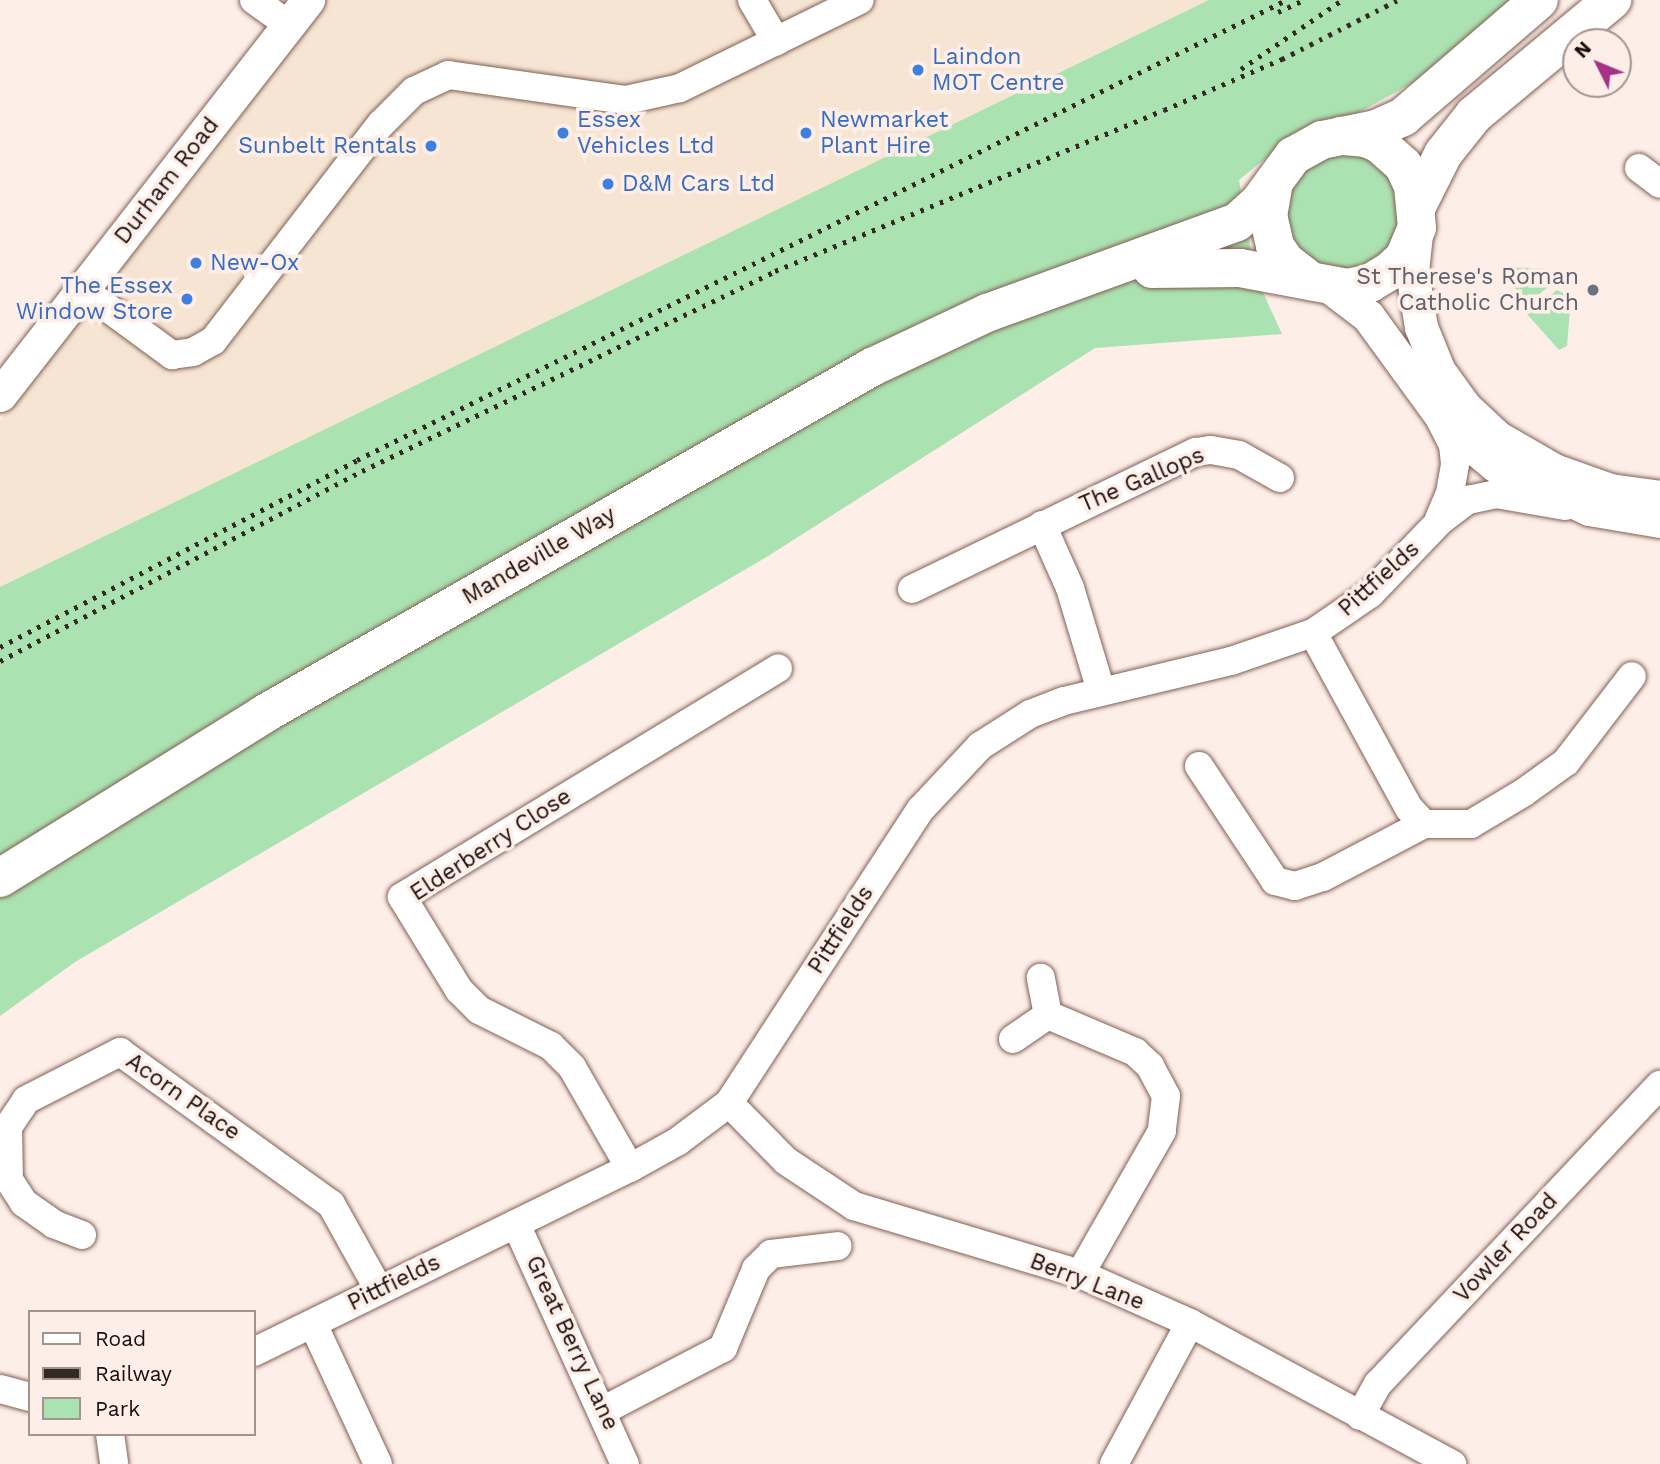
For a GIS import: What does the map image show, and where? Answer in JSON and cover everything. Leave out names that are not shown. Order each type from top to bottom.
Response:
[{"type":"main road","name":"Mandeville Way","points":[[0,878],[264,713],[835,387],[967,321],[1229,227],[1253,209],[1293,156],[1315,143],[1376,129],[1403,117],[1539,0]]},
{"type":"main road","name":"Mandeville Way","points":[[1098,276],[1212,267],[1260,270],[1321,285],[1370,283],[1390,271],[1404,258],[1417,217],[1443,155],[1474,115],[1612,0]]},
{"type":"main road","points":[[1339,136],[1366,138],[1392,154],[1409,176],[1417,217]]},
{"type":"main road","name":"Mandeville Way","points":[[1274,182],[1268,215],[1275,246],[1285,261],[1321,285]]},
{"type":"street","points":[[254,0],[299,13]]},
{"type":"street","points":[[752,0],[776,41]]},
{"type":"street","points":[[82,289],[172,355],[193,352],[213,341],[381,124],[414,92],[448,75],[626,100],[680,88],[860,0]]},
{"type":"street","name":"Durham Road","points":[[0,395],[299,13]]},
{"type":"street","points":[[1417,217],[1412,272],[1421,327],[1439,371],[1465,407],[1497,437],[1554,470],[1610,491],[1660,497]]},
{"type":"street","points":[[1321,285],[1368,316],[1450,437],[1455,464],[1450,494],[1431,530]]},
{"type":"street","points":[[1436,413],[1461,439],[1503,470],[1550,494],[1609,514]]},
{"type":"street","name":"The Gallops","points":[[912,589],[1196,452],[1211,450],[1239,455],[1280,478]]},
{"type":"street","points":[[1431,530],[1460,504],[1489,494],[1660,521]]},
{"type":"street","points":[[1042,524],[1070,588],[1101,691]]},
{"type":"street","name":"Pittfields","points":[[256,1351],[630,1168],[677,1142],[729,1103],[886,859],[943,781],[979,746],[1030,714],[1101,691],[1231,662],[1313,633],[1370,594],[1431,530]]},
{"type":"street","points":[[1313,633],[1409,808],[1424,824]]},
{"type":"street","name":"Elderberry Close","points":[[630,1168],[572,1067],[551,1046],[479,1010],[459,990],[402,897],[778,668]]},
{"type":"street","points":[[1199,766],[1275,881],[1295,886],[1323,877],[1424,824],[1471,824],[1523,793],[1566,762],[1632,676]]},
{"type":"street","points":[[1041,978],[1048,1015]]},
{"type":"street","points":[[1013,1039],[1048,1015]]},
{"type":"street","points":[[1048,1015],[1135,1052],[1150,1066],[1166,1096],[1162,1130],[1080,1274]]},
{"type":"street","name":"Acorn Place","points":[[82,1235],[54,1224],[24,1203],[9,1181],[8,1127],[26,1100],[120,1052],[331,1204],[379,1290]]},
{"type":"street","name":"Vowler Road","points":[[1360,1416],[1378,1384],[1660,1086]]},
{"type":"street","name":"Berry Lane","points":[[729,1103],[786,1161],[854,1206],[1080,1274],[1190,1324],[1452,1464]]},
{"type":"street","name":"Great Berry Lane","points":[[516,1224],[604,1410],[625,1464]]},
{"type":"street","points":[[604,1410],[723,1348],[765,1258],[780,1251],[838,1247]]},
{"type":"street","points":[[313,1324],[378,1464]]},
{"type":"street","points":[[1114,1464],[1190,1324]]},
{"type":"street","points":[[0,1389],[28,1396]]},
{"type":"street","points":[[110,1436],[114,1464]]},
{"type":"shaded area","points":[[324,0],[1217,0],[0,588],[0,421]]},
{"type":"green space","points":[[1209,0],[1525,0],[1423,77],[1358,113],[1297,133],[1239,180],[1255,275],[1282,334],[1095,348],[765,558],[75,962],[0,1016],[0,587]]},
{"type":"green space","points":[[1344,153],[1367,158],[1386,170],[1398,189],[1403,212],[1398,235],[1386,254],[1367,266],[1344,271],[1321,266],[1302,254],[1290,235],[1285,212],[1290,189],[1302,170],[1321,158]]},
{"type":"green space","points":[[1508,267],[1546,269],[1552,284],[1522,308]]},
{"type":"green space","points":[[1557,290],[1571,297],[1567,346],[1559,350],[1527,314]]},
{"type":"railway","points":[[0,647],[357,460],[1286,0]]},
{"type":"railway","points":[[1278,12],[1304,0]]},
{"type":"railway","points":[[1241,69],[1342,0]]},
{"type":"railway","points":[[0,661],[362,471],[775,271],[1282,59],[1398,0]]},
{"type":"place","name":"Laindon MOT Centre","points":[[918,70]]},
{"type":"place","name":"Essex Vehicles Ltd","points":[[563,133]]},
{"type":"place","name":"Newmarket Plant Hire","points":[[806,133]]},
{"type":"place","name":"Sunbelt Rentals","points":[[431,146]]},
{"type":"place","name":"D&M Cars Ltd","points":[[608,184]]},
{"type":"place","name":"New-Ox","points":[[196,263]]},
{"type":"place","name":"St Therese's Roman Catholic Church","points":[[1593,290]]},
{"type":"place","name":"The Essex Window Store","points":[[187,299]]}]
